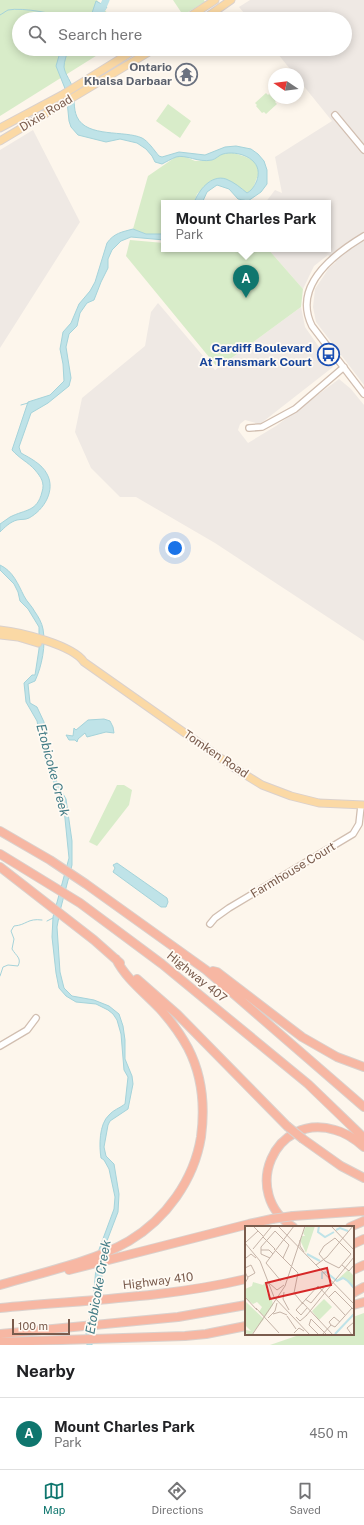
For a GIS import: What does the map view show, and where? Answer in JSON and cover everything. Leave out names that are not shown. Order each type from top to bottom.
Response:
[{"type":"highway","name":"Highway 407","points":[[0,831],[50,860],[86,884],[206,970],[364,1107]]},
{"type":"highway","name":"Highway 407","points":[[0,854],[80,903],[168,969],[308,1084],[364,1138]]},
{"type":"highway","points":[[0,867],[40,897],[116,959],[177,1014],[287,1126],[341,1166],[364,1178]]},
{"type":"highway","points":[[86,1262],[129,1241],[151,1225],[168,1208],[188,1177],[196,1158],[203,1119],[202,1094],[192,1058],[187,1047],[161,1010],[120,968],[116,959]]},
{"type":"highway","points":[[206,970],[217,972],[302,1037],[320,1048],[343,1059],[364,1066]]},
{"type":"highway","points":[[292,1226],[277,1213],[267,1191],[267,1172],[272,1156],[278,1146],[298,1131],[320,1127],[342,1132],[364,1146]]},
{"type":"highway","points":[[0,1285],[86,1262],[115,1258],[272,1219],[334,1212],[364,1211]]},
{"type":"highway","points":[[352,1226],[364,1221]]},
{"type":"highway","points":[[354,1244],[364,1239]]},
{"type":"highway","points":[[354,1270],[364,1265]]},
{"type":"highway","name":"Highway 410","points":[[0,1308],[187,1290],[215,1286],[245,1278]]},
{"type":"highway","points":[[354,1292],[364,1287]]},
{"type":"highway","points":[[354,1305],[364,1302]]},
{"type":"highway","points":[[0,1334],[178,1317],[245,1305]]},
{"type":"highway","points":[[0,1342],[185,1336],[245,1328]]},
{"type":"main road","points":[[197,12],[215,0]]},
{"type":"main road","points":[[214,12],[231,0]]},
{"type":"main road","name":"Dixie Road","points":[[0,128],[62,95],[125,56]]},
{"type":"main road","name":"Dixie Road","points":[[0,140],[142,56]]},
{"type":"main road","name":"Tomken Road","points":[[0,630],[52,645],[79,662],[84,662],[236,769],[262,785],[291,796],[319,803],[363,806]]},
{"type":"main road","name":"Tomken Road","points":[[0,635],[30,638]]},
{"type":"street","points":[[335,115],[364,150]]},
{"type":"street","points":[[364,236],[323,268],[313,282],[308,300],[308,316],[312,326],[364,394]]},
{"type":"street","points":[[249,428],[262,427],[295,409],[344,367]]},
{"type":"street","name":"Farmhouse Court","points":[[210,924],[215,918],[230,908],[353,834],[359,824],[363,806]]},
{"type":"street","points":[[0,1046],[27,1030],[36,1018]]},
{"type":"shaded area","points":[[250,0],[364,0],[364,385],[316,322],[313,307],[315,289],[329,268],[336,262],[328,255],[314,266],[303,289],[271,252],[331,252],[331,200],[267,200],[275,190],[282,193],[275,157],[332,121],[304,86],[304,68],[289,68],[280,56],[352,56],[352,12],[243,12],[239,7]]},
{"type":"shaded area","points":[[33,130],[80,222],[0,348],[0,150]]},
{"type":"shaded area","points":[[158,303],[215,370],[301,307],[305,327],[333,367],[260,424],[245,420],[240,424],[238,430],[248,443],[276,426],[339,379],[351,389],[364,405],[364,641],[215,543],[136,497],[120,497],[91,468],[75,432],[82,398],[145,346],[151,312]]},
{"type":"green space","points":[[0,0],[97,0],[106,12],[12,12],[12,56],[96,56],[0,116]]},
{"type":"green space","points":[[173,0],[204,0],[205,2],[188,12],[181,12]]},
{"type":"green space","points":[[266,93],[268,95],[268,104],[277,104],[266,114],[264,112],[262,113],[255,103]]},
{"type":"green space","points":[[168,104],[191,121],[180,138],[156,121]]},
{"type":"green space","points":[[231,152],[248,158],[256,164],[258,173],[251,191],[247,193],[228,180],[210,181],[197,194],[195,200],[161,200],[161,234],[146,234],[133,229],[148,176],[177,156],[186,157],[195,161],[213,160],[221,154]]},
{"type":"green space","points":[[130,240],[161,243],[161,252],[271,252],[303,289],[301,307],[218,368],[126,256]]},
{"type":"green space","points":[[117,785],[124,785],[132,790],[129,805],[97,846],[89,842]]},
{"type":"green space","points":[[364,1313],[364,1345],[270,1345],[299,1335],[354,1335],[354,1317]]},
{"type":"water","points":[[96,1],[107,7],[103,12],[92,12]]},
{"type":"water","points":[[59,56],[66,56],[64,67],[74,93],[76,114],[82,124],[89,128],[97,131],[126,134],[142,138],[149,143],[159,156],[162,157],[179,152],[205,155],[225,147],[236,146],[251,149],[264,161],[267,170],[267,184],[261,192],[249,200],[238,199],[229,189],[217,185],[207,192],[203,200],[195,200],[202,189],[210,181],[220,178],[235,183],[247,193],[249,192],[254,186],[258,176],[256,164],[241,154],[229,153],[207,161],[180,156],[162,164],[155,162],[146,149],[137,143],[120,139],[106,142],[78,135],[71,127],[69,121],[66,91],[56,66]]},
{"type":"water","points":[[133,229],[146,234],[161,234],[161,240],[131,237],[121,241],[112,250],[108,259],[108,268],[94,300],[87,303],[80,313],[77,326],[69,334],[66,347],[71,378],[69,386],[48,403],[31,413],[19,447],[21,453],[32,459],[45,470],[50,486],[47,499],[44,505],[28,519],[12,522],[0,532],[0,524],[10,517],[34,507],[40,498],[43,489],[41,478],[32,467],[12,450],[28,402],[50,395],[64,381],[60,349],[63,332],[71,323],[79,304],[90,291],[95,282],[107,243],[115,235]]},
{"type":"water","name":"Etobicoke Creek","points":[[0,565],[15,578],[25,598],[39,618],[44,635],[44,649],[40,669],[35,681],[28,684],[30,703],[37,707],[44,722],[47,753],[58,785],[66,799],[72,841],[72,865],[57,927],[60,972],[64,988],[72,996],[94,1000],[109,1006],[119,1014],[125,1040],[125,1059],[132,1076],[133,1084],[128,1109],[110,1121],[104,1147],[106,1156],[114,1164],[119,1194],[118,1212],[102,1254],[102,1277],[92,1345],[87,1345],[86,1332],[93,1303],[97,1255],[114,1209],[115,1197],[109,1169],[104,1160],[101,1158],[100,1135],[106,1119],[112,1112],[125,1104],[128,1077],[124,1070],[121,1034],[117,1020],[113,1014],[96,1004],[76,1002],[66,996],[59,988],[52,937],[53,917],[69,858],[64,809],[44,757],[37,721],[26,702],[24,683],[32,675],[35,675],[39,649],[39,627],[28,609],[20,601],[14,584],[0,570]]},
{"type":"water","points":[[104,719],[110,721],[114,733],[106,732],[87,737],[85,733],[78,739],[77,742],[75,740],[69,740],[66,735],[73,736],[74,728],[76,730],[88,720]]},
{"type":"water","points":[[117,863],[167,898],[168,902],[166,907],[161,907],[113,872],[115,868],[113,865]]},
{"type":"waterway","name":"Etobicoke Creek","points":[[101,12],[106,0]]},
{"type":"waterway","points":[[0,15],[8,10],[14,9],[43,12]]},
{"type":"waterway","points":[[21,405],[28,403]]},
{"type":"waterway","points":[[47,921],[53,918]]},
{"type":"waterway","points":[[0,976],[3,967],[8,965],[18,966],[19,963],[19,959],[12,949],[14,939],[11,931],[14,926],[33,920],[42,920]]},
{"type":"place","name":"Ontario Khalsa Darbaar","points":[[187,74]]},
{"type":"place","name":"Mount Charles Park","points":[[246,298]]},
{"type":"place","name":"Cardiff Boulevard At Transmark Court","points":[[328,355]]}]
